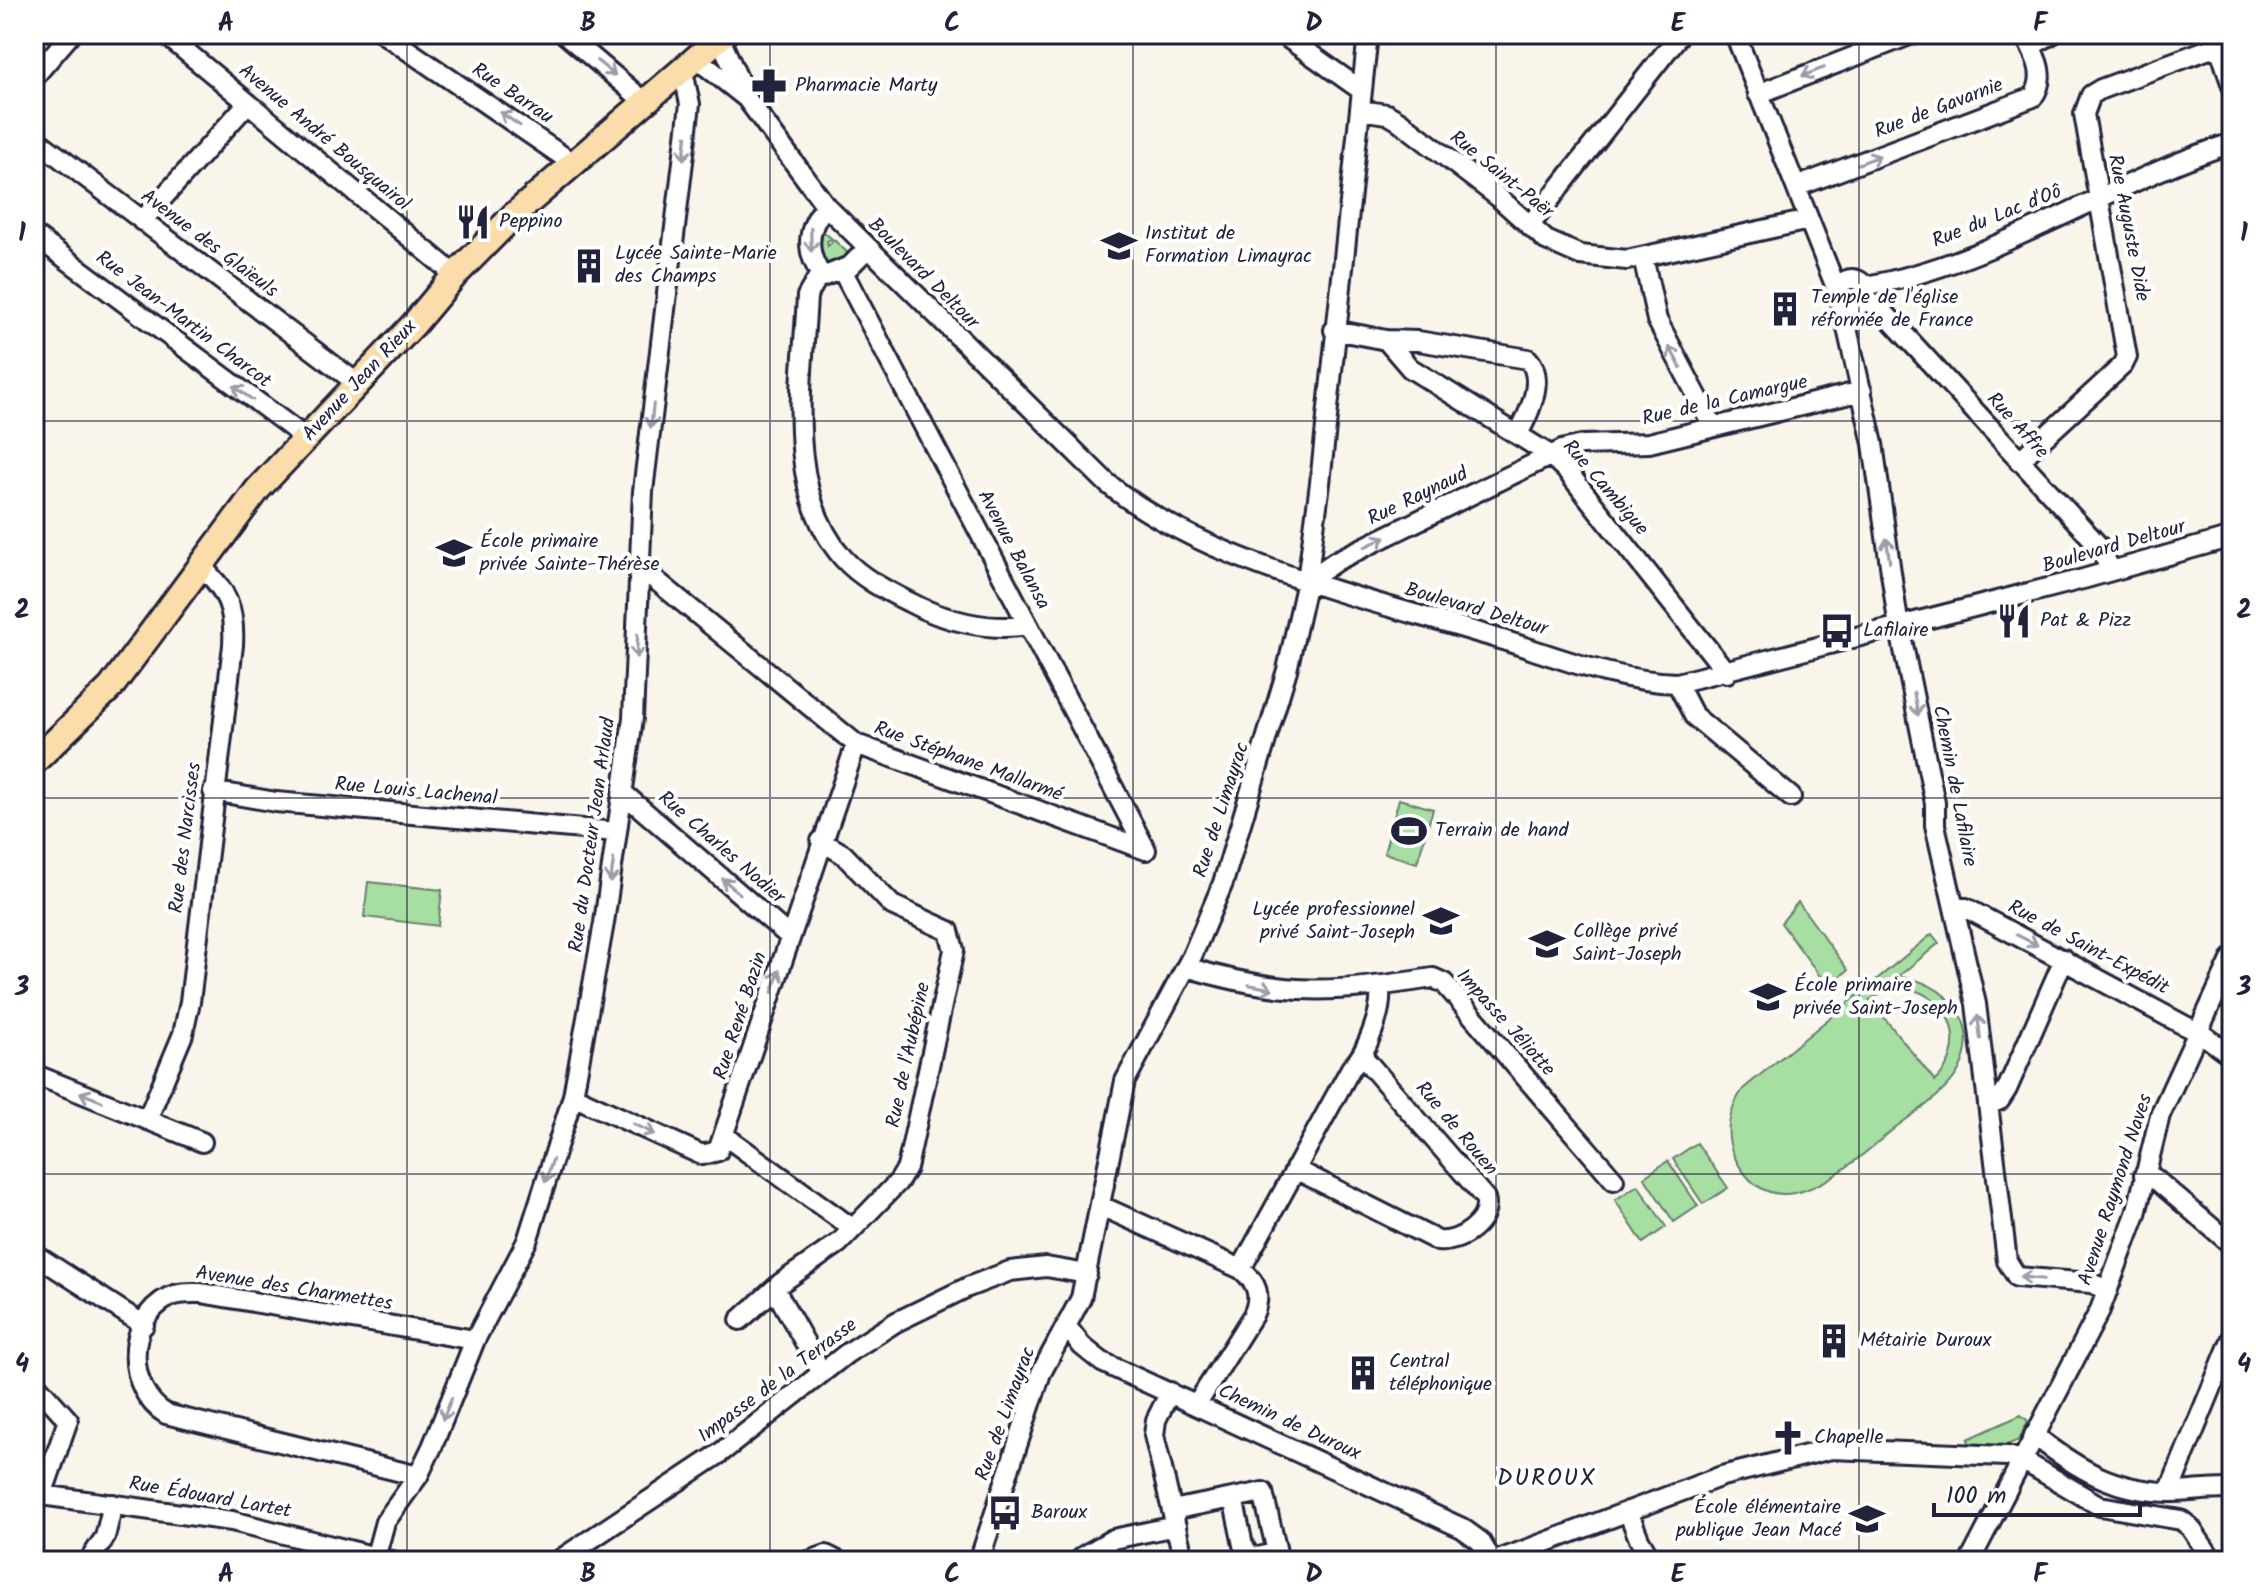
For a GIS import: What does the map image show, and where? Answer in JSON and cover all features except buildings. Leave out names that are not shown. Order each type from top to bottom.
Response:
[{"type":"main road","name":"Avenue Jean Rieux","points":[[34,762],[111,687],[258,489],[358,384],[455,275],[515,214],[721,35]]},
{"type":"street","points":[[34,77],[71,34]]},
{"type":"street","name":"Avenue André Bousquairol","points":[[165,34],[455,275]]},
{"type":"street","name":"Rue Barrau","points":[[384,34],[574,164]]},
{"type":"street","points":[[565,34],[646,103]]},
{"type":"street","points":[[1282,34],[1361,90]]},
{"type":"street","name":"Rue de Limayrac","points":[[979,1561],[1037,1383],[1076,1313],[1087,1274],[1125,1081],[1137,1053],[1186,967],[1237,843],[1284,681],[1307,581],[1368,34]]},
{"type":"street","points":[[1530,225],[1680,34]]},
{"type":"street","points":[[1735,34],[1820,248],[1853,293]]},
{"type":"street","points":[[1758,94],[1912,34]]},
{"type":"street","points":[[2027,40],[2052,34]]},
{"type":"street","name":"Boulevard Deltour","points":[[721,35],[747,99],[826,206],[1029,409],[1131,503],[1183,531],[1307,581],[1622,676],[1677,683],[1727,673],[2232,537]]},
{"type":"street","name":"Rue de Gavarnie","points":[[1796,187],[2033,97],[2041,85],[2041,74],[2027,40]]},
{"type":"street","points":[[2218,40],[2232,86]]},
{"type":"street","name":"Rue Auguste Dide","points":[[2019,461],[2123,365],[2127,357],[2128,346],[2084,114],[2091,95],[2218,40]]},
{"type":"street","name":"Boulevard Deltour","points":[[690,65],[747,99]]},
{"type":"street","name":"Rue du Docteur Jean Arlaud","points":[[384,1559],[385,1522],[418,1476],[475,1340],[527,1241],[573,1096],[633,718],[643,491],[690,104],[690,65]]},
{"type":"street","points":[[142,221],[248,103]]},
{"type":"street","name":"Rue Saint-Paër","points":[[1360,110],[1387,114],[1399,121],[1546,240],[1580,255],[1610,260],[1643,257],[1809,220]]},
{"type":"street","name":"Avenue des Glaïeuls","points":[[34,138],[358,384]]},
{"type":"street","name":"Rue du Lac d'Oô","points":[[1853,293],[1889,284],[2048,223],[2173,162],[2232,143]]},
{"type":"street","points":[[822,276],[812,257],[810,229],[826,206]]},
{"type":"street","name":"Rue Jean-Martin Charcot","points":[[34,235],[307,439]]},
{"type":"street","points":[[867,249],[842,270],[822,276],[811,284],[807,296],[802,424],[809,488],[829,538],[861,573],[914,605],[943,617],[974,623],[1028,625]]},
{"type":"street","points":[[1643,257],[1657,320],[1713,426]]},
{"type":"street","name":"Avenue Balansa","points":[[842,270],[1146,850]]},
{"type":"street","points":[[1886,315],[1884,298],[1889,284]]},
{"type":"street","name":"Rue Affre","points":[[1853,293],[1886,315],[2098,545],[2111,570]]},
{"type":"street","name":"Chemin de Lafilaire","points":[[1853,293],[1847,328],[1862,391],[1900,627],[1935,803],[1935,825],[1976,1004],[2005,1252],[2017,1277],[2091,1283],[2108,1290]]},
{"type":"street","points":[[1334,330],[1528,359],[1533,364],[1537,382],[1518,434]]},
{"type":"street","name":"Rue Cambigue","points":[[1386,340],[1410,368],[1550,455],[1576,483],[1727,673]]},
{"type":"street","name":"Rue de la Camargue","points":[[1550,455],[1582,445],[1649,443],[1862,391]]},
{"type":"street","name":"Rue Raynaud","points":[[1307,581],[1336,561],[1550,455]]},
{"type":"street","name":"Rue des Narcisses","points":[[147,1120],[183,1034],[190,1002],[234,625],[223,588],[200,566]]},
{"type":"street","name":"Rue Stéphane Mallarmé","points":[[641,568],[856,744],[1146,850]]},
{"type":"street","points":[[1677,683],[1694,716],[1791,797]]},
{"type":"street","name":"Rue René Bazin","points":[[725,1136],[821,841],[856,744]]},
{"type":"street","name":"Rue Louis Lachenal","points":[[213,791],[276,802],[617,832]]},
{"type":"street","name":"Rue Charles Nodier","points":[[623,793],[790,937]]},
{"type":"street","name":"Rue de l'Aubépine","points":[[740,1320],[776,1291],[781,1283],[839,1243],[899,1181],[907,1168],[954,950],[952,938],[940,924],[892,905],[843,854],[821,841]]},
{"type":"street","name":"Rue de Saint-Expédit","points":[[1956,908],[1966,908],[2064,959],[2197,1032],[2232,1056]]},
{"type":"street","name":"Avenue Raymond Naves","points":[[1970,1561],[2108,1290],[2136,1214],[2160,1115],[2232,958]]},
{"type":"street","points":[[1988,1105],[2000,1100],[2007,1089],[2064,959]]},
{"type":"street","name":"Impasse Jéliotte","points":[[1186,967],[1280,990],[1308,992],[1433,978],[1444,983],[1614,1180]]},
{"type":"street","points":[[1241,1269],[1351,1068],[1363,1057],[1366,1041],[1381,1011],[1383,999],[1379,986]]},
{"type":"street","name":"Rue de Rouen","points":[[1295,1169],[1438,1241],[1458,1239],[1484,1217],[1488,1207],[1485,1198],[1363,1057]]},
{"type":"street","points":[[34,1074],[202,1142]]},
{"type":"street","points":[[573,1096],[702,1155],[718,1151],[725,1136],[852,1228]]},
{"type":"street","points":[[2144,1175],[2154,1178],[2232,1245]]},
{"type":"street","points":[[1101,1206],[1241,1269],[1254,1280],[1258,1302],[1197,1404]]},
{"type":"street","points":[[34,1254],[144,1325],[137,1339],[136,1374],[151,1405],[166,1414],[418,1476]]},
{"type":"street","name":"Impasse de la Terrasse","points":[[558,1561],[719,1454],[822,1373],[896,1322],[992,1276],[1046,1267],[1087,1274]]},
{"type":"street","points":[[776,1291],[822,1373]]},
{"type":"street","name":"Avenue des Charmettes","points":[[144,1325],[168,1298],[201,1293],[475,1340]]},
{"type":"street","name":"Chemin de Duroux","points":[[1067,1327],[1092,1356],[1462,1528],[1480,1541],[1494,1561],[1736,1472],[1831,1449],[1958,1453],[2022,1460]]},
{"type":"street","points":[[2169,1492],[2232,1338]]},
{"type":"street","points":[[34,1382],[68,1420],[38,1494]]},
{"type":"street","points":[[1170,1392],[1156,1420],[1154,1435],[1184,1561]]},
{"type":"street","points":[[2034,1435],[2078,1468],[2105,1482],[2169,1492],[2232,1489]]},
{"type":"street","points":[[2022,1460],[2100,1506],[2181,1520],[2190,1527],[2213,1561]]},
{"type":"street","name":"Rue Édouard Lartet","points":[[38,1494],[232,1521],[384,1559]]},
{"type":"street","points":[[1082,1557],[1113,1539],[1233,1498]]},
{"type":"street","points":[[89,1561],[105,1537],[113,1504]]},
{"type":"street","points":[[1628,1511],[1652,1561]]},
{"type":"street","points":[[809,1561],[826,1555],[838,1561]]},
{"type":"green space","points":[[818,227],[832,239],[827,241],[828,246],[834,240],[849,254],[835,266],[825,265],[818,256]]},
{"type":"green space","name":"Terrain de hand","points":[[1399,799],[1433,809],[1417,863],[1384,853]]},
{"type":"green space","points":[[368,882],[442,890],[438,926],[364,917]]},
{"type":"green space","points":[[1798,902],[1848,970],[1828,987],[1781,923]]},
{"type":"green space","points":[[1932,934],[1939,943],[1898,977],[1915,980],[1944,995],[1963,1020],[1966,1036],[1959,1070],[1947,1087],[1930,1102],[1859,1158],[1815,1186],[1793,1193],[1772,1193],[1752,1182],[1731,1149],[1729,1122],[1743,1089]],"holes":[[[1907,988],[1936,1002],[1945,1013],[1953,1040],[1945,1068],[1935,1081],[1870,1000],[1887,990]]]},
{"type":"green space","points":[[1697,1143],[1728,1188],[1703,1204],[1673,1159]]},
{"type":"green space","points":[[1668,1161],[1698,1206],[1674,1222],[1644,1177]]},
{"type":"green space","points":[[1638,1185],[1666,1227],[1643,1243],[1615,1200]]},
{"type":"green space","points":[[2021,1415],[2028,1421],[2019,1440],[2004,1446],[1969,1443],[1968,1439]]},
{"type":"place","name":"Pharmacie Marty","points":[[769,86]]},
{"type":"place","name":"Peppino","points":[[473,222]]},
{"type":"place","name":"Institut de Formation Limayrac","points":[[1119,246]]},
{"type":"place","name":"Lycée Sainte-Marie des Champs","points":[[589,266]]},
{"type":"place","name":"Temple de l'église réformée de France","points":[[1785,309]]},
{"type":"place","name":"École primaire privée Sainte-Thérèse","points":[[454,553]]},
{"type":"place","name":"Pat & Pizz","points":[[2014,621]]},
{"type":"place","name":"Lafilaire","points":[[1837,631]]},
{"type":"place","name":"Terrain de hand","points":[[1409,831]]},
{"type":"place","name":"Lycée professionnel privé Saint-Joseph","points":[[1441,921]]},
{"type":"place","name":"Collège privé Saint-Joseph","points":[[1547,944]]},
{"type":"place","name":"École primaire privée Saint-Joseph","points":[[1768,997]]},
{"type":"place","name":"Métairie Duroux","points":[[1834,1341]]},
{"type":"place","name":"Central téléphonique","points":[[1363,1373]]},
{"type":"place","name":"Chapelle","points":[[1788,1438]]},
{"type":"place","name":"Baroux","points":[[1005,1513]]},
{"type":"place","name":"École élémentaire publique Jean Macé","points":[[1867,1519]]},
{"type":"district","name":"DUROUX","points":[[1547,1478]]}]
